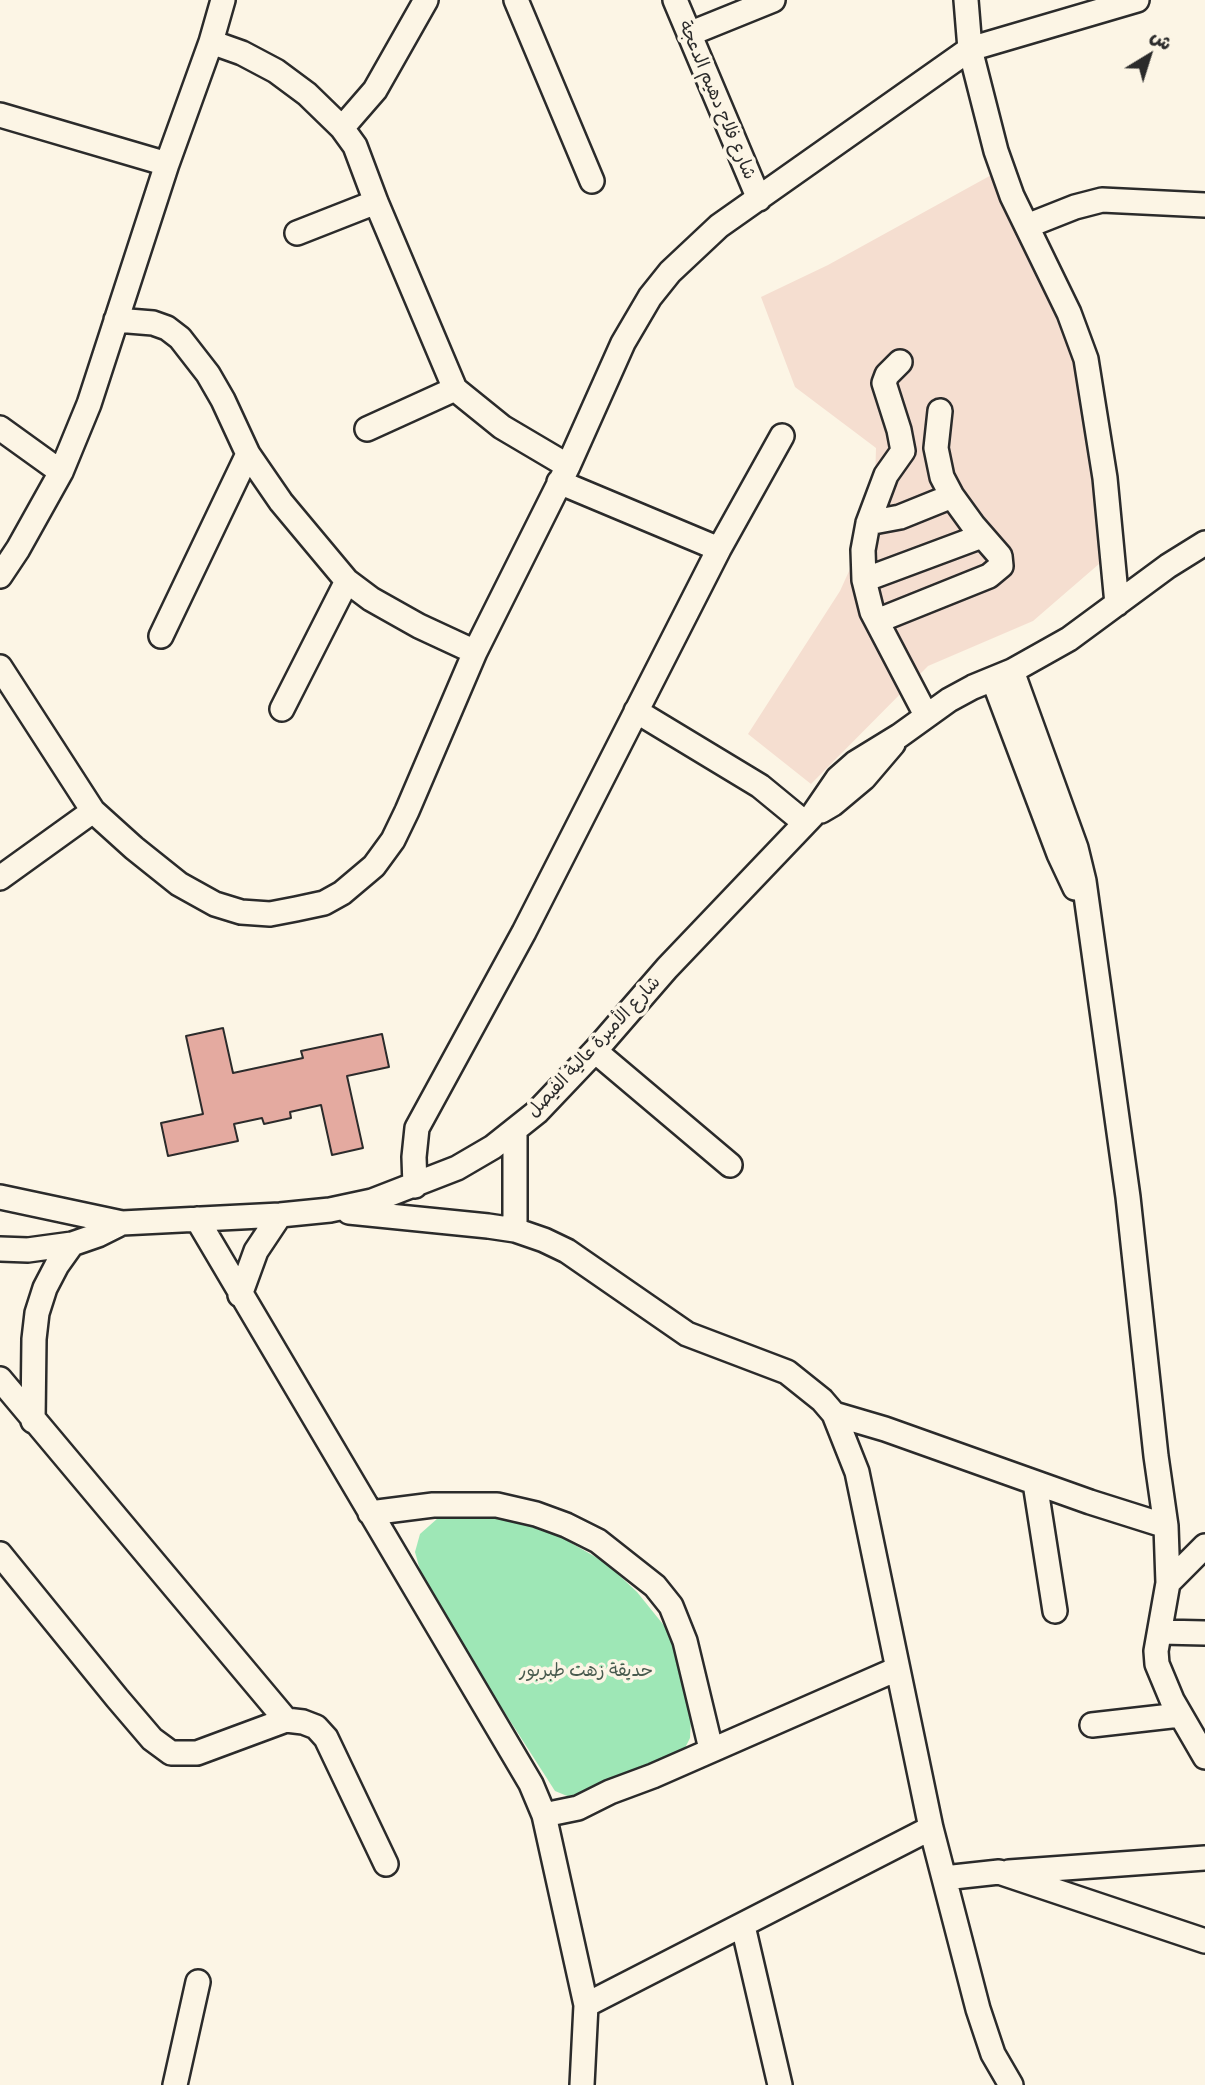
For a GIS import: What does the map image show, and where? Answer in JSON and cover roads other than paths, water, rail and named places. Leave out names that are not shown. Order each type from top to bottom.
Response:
[{"type":"street","points":[[0,576],[61,472],[89,404],[223,0]]},
{"type":"street","points":[[342,128],[375,90],[426,0]]},
{"type":"street","points":[[516,0],[592,181]]},
{"type":"street","name":"شارع فلاح دهيم الدعجة","points":[[675,0],[759,199]]},
{"type":"street","points":[[689,34],[773,0]]},
{"type":"street","points":[[966,0],[970,49],[996,151],[1012,195],[1069,313],[1086,359],[1105,478],[1117,604]]},
{"type":"street","points":[[0,667],[93,811],[179,884],[215,904],[242,912],[270,914],[324,903],[359,881],[393,840],[475,652],[563,474],[623,343],[650,297],[670,272],[699,243],[970,49],[1137,0]]},
{"type":"street","points":[[211,42],[276,71],[314,100],[342,128],[355,146],[455,388],[563,474],[719,549]]},
{"type":"street","points":[[0,115],[167,164]]},
{"type":"street","points":[[1027,226],[1074,207],[1102,200],[1205,205]]},
{"type":"street","points":[[297,233],[376,202]]},
{"type":"street","points":[[116,320],[153,323],[167,328],[180,338],[208,374],[248,454],[281,502],[347,581],[371,599],[419,626],[475,652]]},
{"type":"street","points":[[900,362],[887,375],[884,383],[903,451],[887,475],[868,523],[863,550],[864,580],[877,621],[926,715]]},
{"type":"street","points":[[367,429],[455,388]]},
{"type":"street","points":[[877,621],[989,576],[1002,562],[952,496],[942,477],[936,448],[940,411]]},
{"type":"street","points":[[0,428],[61,472]]},
{"type":"street","points":[[415,1186],[414,1147],[417,1128],[524,932],[719,549],[782,436]]},
{"type":"street","points":[[903,451],[936,448]]},
{"type":"street","points":[[162,636],[248,454]]},
{"type":"street","points":[[868,523],[900,517],[952,496]]},
{"type":"street","points":[[864,580],[982,536]]},
{"type":"street","name":"شارع الأميرة عالية الفيصل","points":[[0,1198],[122,1223],[280,1215],[330,1210],[372,1201],[457,1168],[493,1147],[537,1112],[595,1051],[667,968],[808,820],[846,770],[866,754],[899,736],[926,715],[973,687],[1003,675],[1069,639],[1205,542]]},
{"type":"street","points":[[282,709],[347,581]]},
{"type":"street","points":[[1003,675],[1076,848],[1090,915],[1110,1083],[1128,1197],[1166,1526],[1168,1583],[1156,1651],[1157,1664],[1180,1715],[1205,1757]]},
{"type":"street","points":[[636,711],[760,786],[808,820]]},
{"type":"street","points":[[0,878],[93,811]]},
{"type":"street","points":[[595,1051],[730,1165]]},
{"type":"street","points":[[515,1130],[515,1230]]},
{"type":"street","points":[[330,1210],[515,1230],[567,1251],[687,1334],[787,1372],[822,1400],[834,1414],[857,1472],[931,1828],[978,2009],[993,2054],[1011,2085]]},
{"type":"street","points":[[240,1295],[256,1251],[280,1215]]},
{"type":"street","points":[[197,1219],[520,1763],[544,1815],[586,2006],[582,2085]]},
{"type":"street","name":"شارع الأميرة عالية الفيصل","points":[[0,1249],[28,1250],[72,1244],[122,1223]]},
{"type":"street","points":[[33,1421],[37,1313],[45,1288],[72,1244]]},
{"type":"street","points":[[0,1379],[286,1720]]},
{"type":"street","points":[[834,1414],[886,1429],[1035,1483],[1166,1526]]},
{"type":"street","points":[[1035,1483],[1055,1611]]},
{"type":"street","points":[[370,1513],[433,1505],[497,1505],[536,1514],[598,1541],[655,1586],[671,1606],[685,1641],[711,1749]]},
{"type":"street","points":[[1168,1583],[1205,1546]]},
{"type":"street","points":[[0,1554],[117,1698],[162,1747],[171,1753],[197,1754],[286,1720],[316,1727],[326,1738],[386,1864]]},
{"type":"street","points":[[1161,1632],[1205,1633]]},
{"type":"street","points":[[544,1815],[578,1808],[897,1669]]},
{"type":"street","points":[[1092,1726],[1180,1715]]},
{"type":"street","points":[[586,2006],[931,1828]]},
{"type":"street","points":[[944,1878],[1205,1858]]},
{"type":"street","points":[[999,1872],[1205,1941]]},
{"type":"street","points":[[743,1926],[780,2085]]},
{"type":"street","points":[[175,2085],[198,1982]]},
{"type":"park label","name":"حديقة زهت طبربور","points":[[586,1671]]}]
